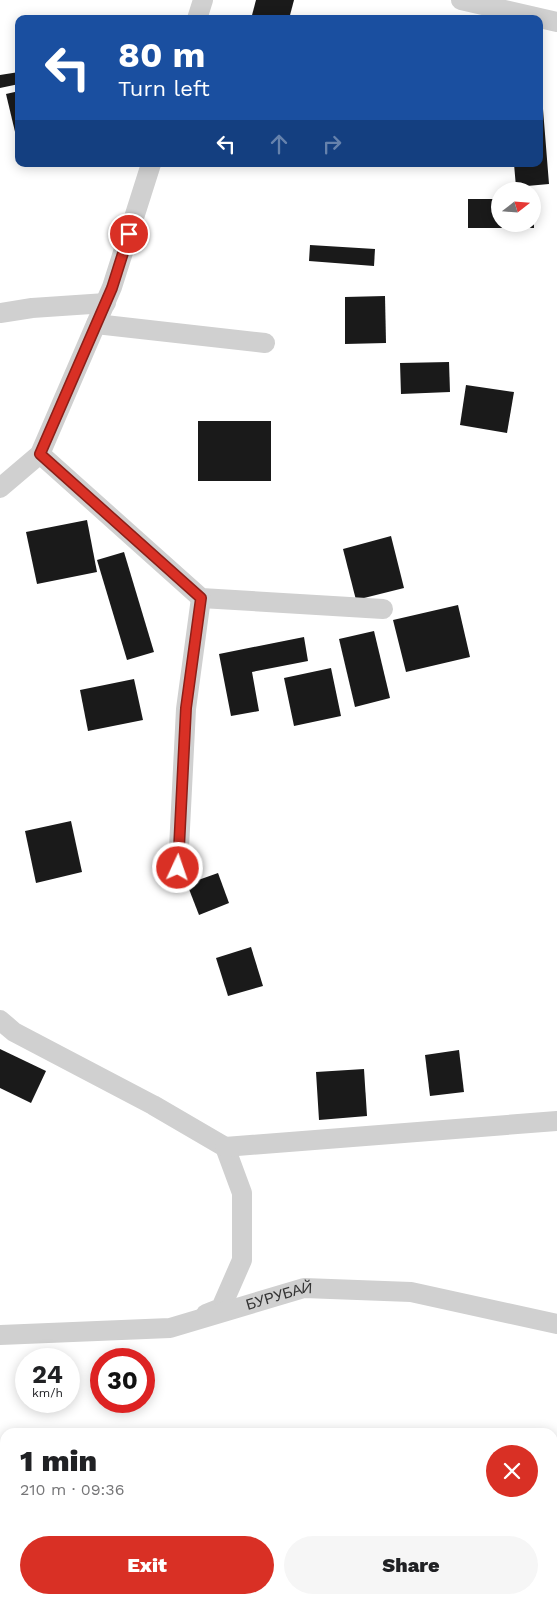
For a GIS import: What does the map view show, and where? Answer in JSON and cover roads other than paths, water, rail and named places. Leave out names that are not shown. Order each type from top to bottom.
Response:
[{"type":"street","points":[[198,15],[203,0]]},
{"type":"street","points":[[461,0],[526,15]]},
{"type":"street","points":[[543,19],[557,22]]},
{"type":"street","points":[[0,488],[40,454],[106,303],[150,167]]},
{"type":"street","points":[[0,313],[32,308],[106,303]]},
{"type":"street","points":[[96,324],[265,342]]},
{"type":"street","points":[[40,454],[201,598],[383,609]]},
{"type":"street","points":[[178,868],[186,708],[201,598]]},
{"type":"street","points":[[0,1020],[14,1032],[153,1106],[225,1147],[557,1121]]},
{"type":"street","points":[[170,1328],[221,1308],[242,1260],[242,1193],[225,1147]]},
{"type":"street","name":"БУРУБАЙ","points":[[0,1335],[170,1328],[304,1288],[411,1292],[557,1324]]}]
